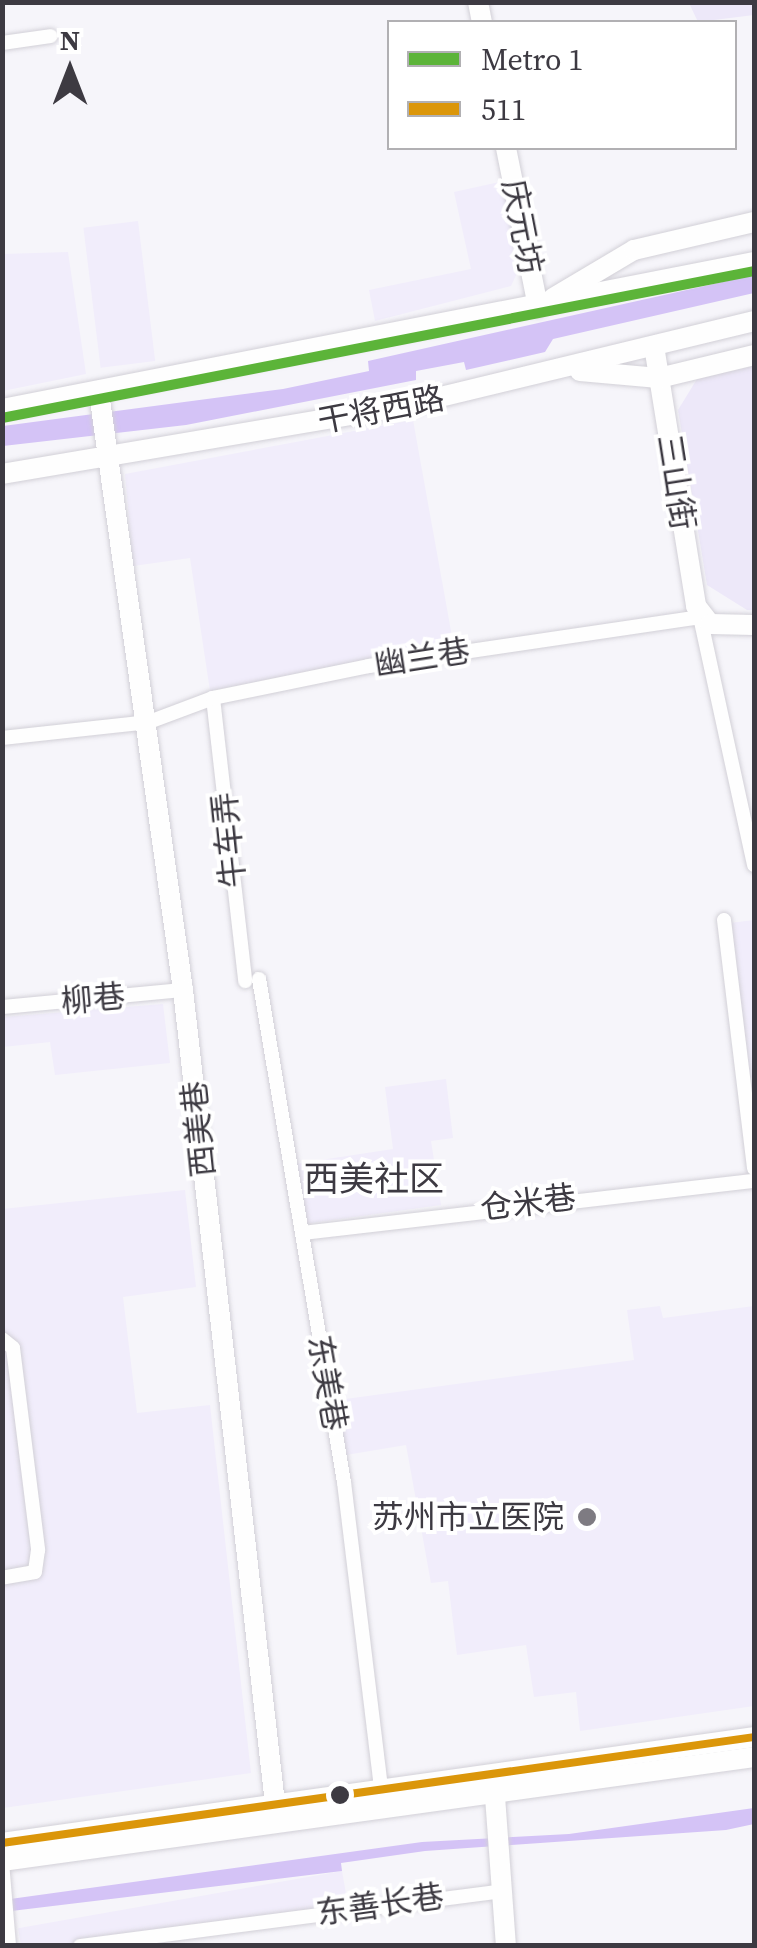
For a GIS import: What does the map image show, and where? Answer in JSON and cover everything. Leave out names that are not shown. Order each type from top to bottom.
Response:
[{"type":"main road","name":"庆元坊","points":[[506,150],[538,306]]},
{"type":"main road","points":[[538,306],[634,250],[754,222]]},
{"type":"main road","points":[[634,250],[641,286]]},
{"type":"main road","name":"干将西路","points":[[2,408],[100,400],[754,262]]},
{"type":"main road","name":"干将西路","points":[[2,474],[109,447],[563,370],[754,321]]},
{"type":"main road","name":"三山街","points":[[654,346],[700,616]]},
{"type":"main road","points":[[563,370],[659,378],[754,355]]},
{"type":"main road","name":"西美巷","points":[[100,400],[149,722],[184,990],[275,1804]]},
{"type":"main road","points":[[700,616],[754,624]]},
{"type":"main road","points":[[2,1862],[494,1784],[754,1737]]},
{"type":"main road","points":[[2,1842],[381,1789],[494,1784],[754,1757]]},
{"type":"main road","points":[[494,1784],[506,1946]]},
{"type":"street","points":[[2,42],[51,36]]},
{"type":"street","points":[[700,616],[754,865]]},
{"type":"street","name":"幽兰巷","points":[[2,738],[149,722],[213,698],[700,616]]},
{"type":"street","name":"牛车弄","points":[[213,698],[252,980]]},
{"type":"street","points":[[724,920],[754,1168]]},
{"type":"street","name":"东美巷","points":[[252,980],[303,1233],[381,1789]]},
{"type":"street","name":"柳巷","points":[[2,1007],[184,990]]},
{"type":"street","name":"仓米巷","points":[[303,1233],[754,1181]]},
{"type":"street","points":[[2,1339],[13,1348],[38,1550],[35,1572],[2,1578]]},
{"type":"street","points":[[2,1862],[9,1946]]},
{"type":"street","name":"东善长巷","points":[[80,1946],[136,1942],[503,1891]]},
{"type":"shaded area","points":[[689,3],[754,3],[754,15],[697,20]]},
{"type":"shaded area","points":[[504,181],[521,265],[511,286],[375,321],[369,290],[471,269],[454,192]]},
{"type":"shaded area","points":[[138,221],[155,361],[101,368],[83,228]]},
{"type":"shaded area","points":[[68,252],[86,374],[3,391],[3,254]]},
{"type":"shaded area","points":[[754,275],[754,293],[553,339],[545,352],[466,370],[464,362],[416,371],[416,380],[186,425],[3,446],[3,426],[283,389],[369,371],[368,361]]},
{"type":"shaded area","points":[[754,366],[754,610],[747,610],[707,585],[678,410],[697,379]]},
{"type":"shaded area","points":[[413,420],[453,642],[210,691],[190,558],[133,566],[125,474]]},
{"type":"shaded area","points":[[754,920],[754,1077],[742,1079],[722,924]]},
{"type":"shaded area","points":[[163,1004],[170,1063],[55,1075],[50,1042],[3,1047],[3,1017]]},
{"type":"shaded area","points":[[446,1079],[453,1138],[431,1141],[441,1205],[297,1225],[288,1165],[393,1149],[385,1087]]},
{"type":"shaded area","points":[[185,1190],[196,1287],[123,1297],[137,1413],[210,1405],[251,1773],[3,1808],[2,1209]]},
{"type":"shaded area","name":"苏州市立医院","points":[[660,1306],[663,1318],[754,1306],[754,1706],[580,1731],[576,1692],[534,1697],[526,1645],[457,1655],[448,1581],[431,1583],[406,1445],[346,1455],[338,1400],[634,1360],[627,1310]]},
{"type":"shaded area","points":[[754,1808],[754,1824],[726,1830],[425,1851],[341,1863],[342,1871],[3,1912],[3,1900],[422,1842],[569,1834]]},
{"type":"shaded area","points":[[342,1871],[348,1905],[118,1946],[21,1946],[18,1928]]},
{"type":"metro line","name":"1","points":[[2,418],[754,271]]},
{"type":"transit line","name":"511","points":[[2,1843],[754,1737]]},
{"type":"place","name":"苏州市立医院","points":[[587,1517]]},
{"type":"district","name":"西美社区","points":[[374,1179]]}]
